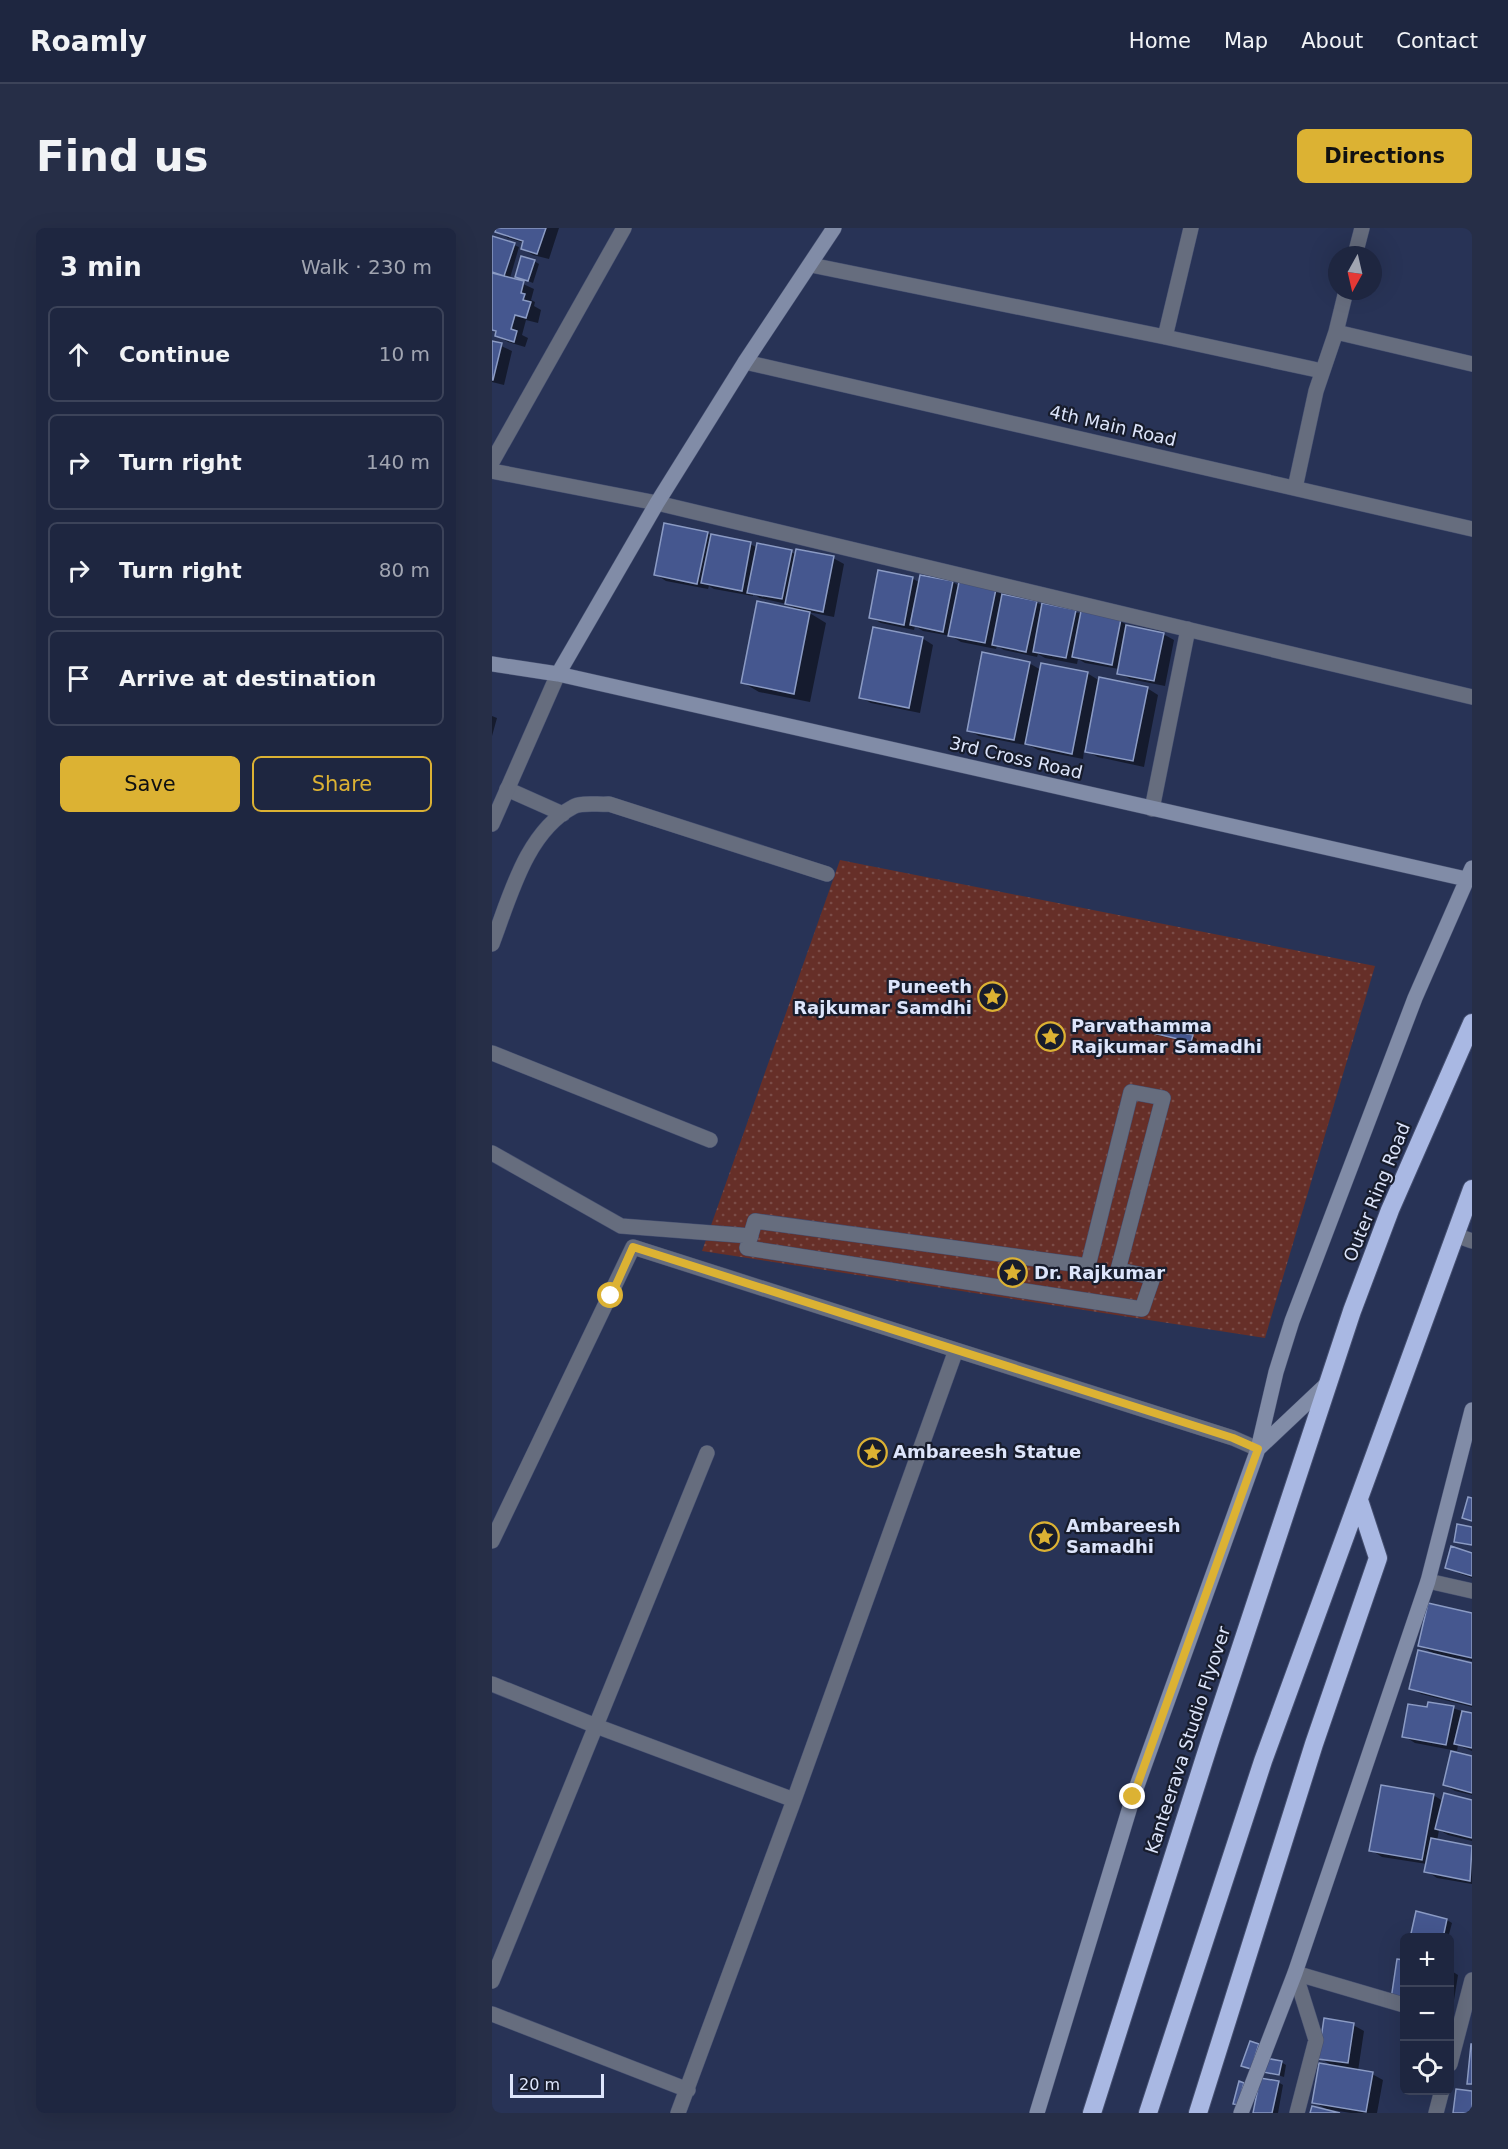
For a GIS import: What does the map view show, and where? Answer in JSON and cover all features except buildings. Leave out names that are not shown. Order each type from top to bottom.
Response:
[{"type":"highway","name":"Outer Ring Road","points":[[1330,1381],[1352,1311],[1390,1210],[1472,1023]]},
{"type":"highway","points":[[1148,2113],[1263,1761],[1359,1500],[1463,1238],[1472,1190]]},
{"type":"highway","name":"Kanteerava Studio Flyover","points":[[1092,2113],[1269,1558],[1330,1381]]},
{"type":"highway","points":[[1198,2113],[1314,1744],[1378,1558],[1359,1500]]},
{"type":"street","points":[[492,462],[624,228]]},
{"type":"street","points":[[492,824],[558,674],[657,503],[745,362],[834,228]]},
{"type":"street","points":[[1165,337],[1191,228]]},
{"type":"street","points":[[1357,246],[1362,228]]},
{"type":"street","points":[[811,265],[1322,371]]},
{"type":"street","points":[[1295,488],[1316,391],[1336,332],[1344,300]]},
{"type":"street","points":[[1336,332],[1472,364]]},
{"type":"street","name":"4th Main Road","points":[[745,362],[1472,529]]},
{"type":"street","points":[[492,471],[657,503],[1472,697]]},
{"type":"street","points":[[1152,809],[1188,629]]},
{"type":"street","name":"3rd Cross Road","points":[[492,664],[558,674],[1152,809],[1469,874]]},
{"type":"street","points":[[507,789],[563,814]]},
{"type":"street","points":[[492,944],[524,859],[551,823],[574,805],[609,804],[826,874]]},
{"type":"street","points":[[1037,2113],[1133,1797],[1258,1449],[1276,1372],[1292,1321],[1415,998],[1469,874]]},
{"type":"street","points":[[492,1053],[710,1140]]},
{"type":"street","points":[[1131,1092],[1162,1098],[1118,1270],[1153,1276],[1142,1309],[747,1248],[751,1236],[755,1221],[1088,1266],[1131,1092]]},
{"type":"street","points":[[492,1154],[621,1226],[751,1236]]},
{"type":"street","points":[[492,1541],[633,1247],[1233,1438],[1258,1449]]},
{"type":"street","points":[[678,2113],[794,1800],[956,1350]]},
{"type":"street","points":[[1258,1449],[1330,1381]]},
{"type":"street","points":[[1241,2113],[1295,1973],[1428,1581],[1472,1410]]},
{"type":"street","points":[[492,1981],[707,1453]]},
{"type":"street","points":[[1428,1581],[1472,1591]]},
{"type":"street","points":[[492,1684],[596,1726],[794,1800]]},
{"type":"street","points":[[1295,1973],[1400,2005]]},
{"type":"street","points":[[1295,1973],[1316,2040],[1297,2113]]},
{"type":"street","points":[[1454,2046],[1472,1980]]},
{"type":"street","points":[[492,2014],[688,2090]]},
{"type":"street","points":[[1436,2113],[1441,2095]]},
{"type":"shaded area","points":[[840,860],[1375,966],[1265,1338],[702,1251]]},
{"type":"place","name":"Puneeth Rajkumar Samdhi","points":[[993,997]]},
{"type":"place","name":"Parvathamma Rajkumar Samadhi","points":[[1050,1036]]},
{"type":"place","name":"Dr. Rajkumar","points":[[1013,1273]]},
{"type":"place","name":"Ambareesh Statue","points":[[872,1452]]},
{"type":"place","name":"Ambareesh Samadhi","points":[[1045,1536]]},
{"type":"route","points":[[611,1296],[633,1247],[1233,1438],[1258,1449],[1133,1797]]}]
